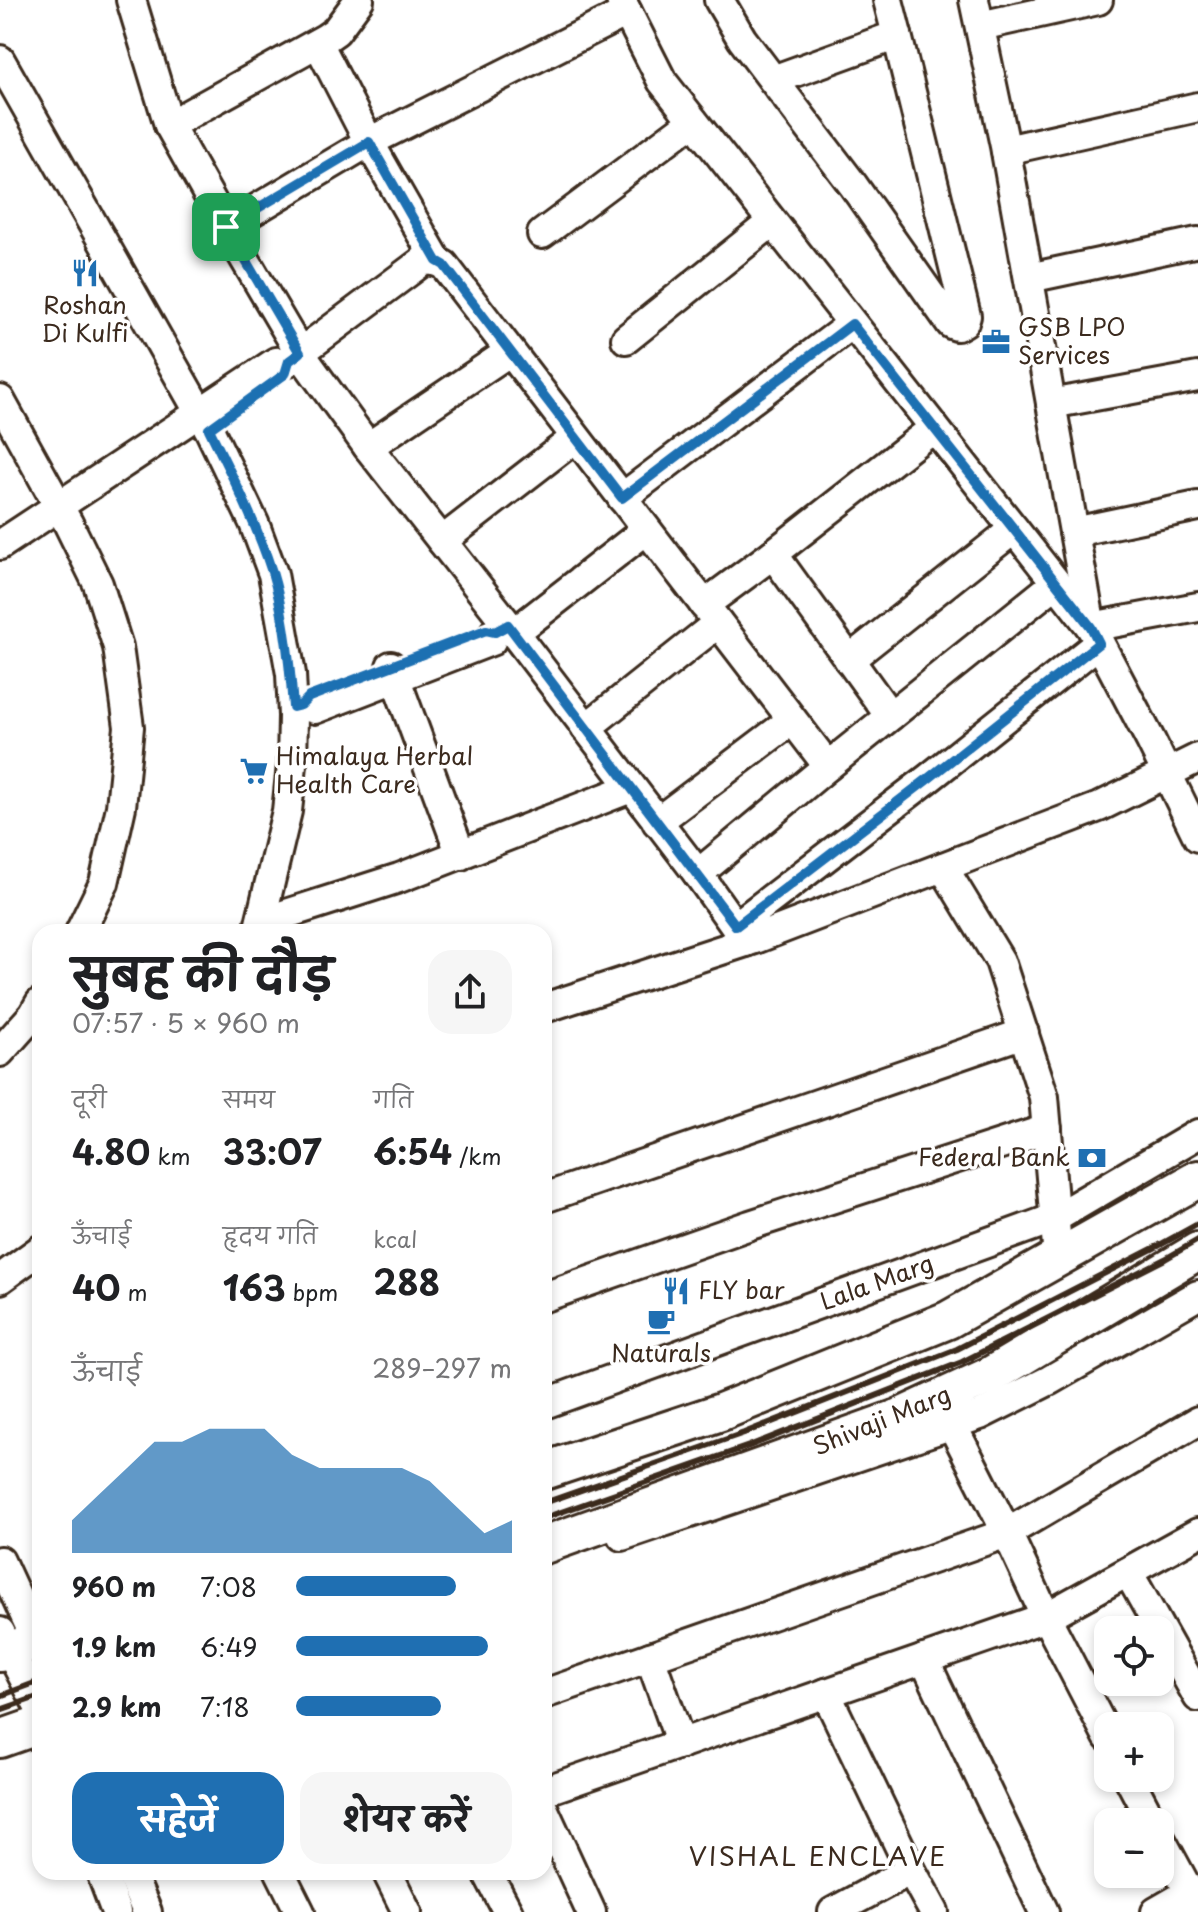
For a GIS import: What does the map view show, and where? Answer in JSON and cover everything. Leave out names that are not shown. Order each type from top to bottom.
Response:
[{"type":"main road","points":[[552,1468],[721,1412],[948,1320],[1198,1179]]},
{"type":"main road","name":"Shivaji Marg","points":[[552,1542],[898,1418],[946,1412],[991,1375],[1198,1251]]},
{"type":"main road","points":[[0,1739],[32,1728]]},
{"type":"street","points":[[131,0],[169,125],[294,357],[442,541],[506,630],[586,728],[741,934]]},
{"type":"street","points":[[169,125],[318,43],[336,31],[359,0]]},
{"type":"street","points":[[719,0],[742,39],[853,185],[951,324],[957,326],[964,322],[966,316],[888,0]]},
{"type":"street","points":[[1095,635],[1059,457],[1006,150],[977,13],[1098,0]]},
{"type":"street","points":[[226,227],[369,142],[624,6],[662,81],[1095,635],[1198,837]]},
{"type":"street","points":[[773,80],[897,35]]},
{"type":"street","points":[[318,43],[369,142],[437,261]]},
{"type":"street","points":[[0,60],[205,420],[254,523],[273,574],[297,706],[287,811],[261,924]]},
{"type":"street","points":[[1006,150],[1198,107]]},
{"type":"street","points":[[542,234],[693,121]]},
{"type":"street","points":[[626,339],[772,222]]},
{"type":"street","points":[[1029,278],[1198,242]]},
{"type":"street","points":[[0,566],[63,515],[205,420],[285,374],[294,357],[423,261],[437,261],[444,265],[828,766]]},
{"type":"street","points":[[622,498],[852,324]]},
{"type":"street","points":[[368,447],[509,352]]},
{"type":"street","points":[[1051,404],[1198,377]]},
{"type":"street","points":[[0,400],[98,584],[118,647],[129,727],[121,807],[104,883],[84,924]]},
{"type":"street","points":[[586,728],[773,554],[934,428]]},
{"type":"street","points":[[442,541],[575,438]]},
{"type":"street","points":[[1074,532],[1198,506]]},
{"type":"street","points":[[0,545],[63,515]]},
{"type":"street","points":[[849,660],[1014,529]]},
{"type":"street","points":[[297,706],[315,709],[393,673],[491,641],[646,530]]},
{"type":"street","points":[[773,554],[890,716]]},
{"type":"street","points":[[698,874],[1056,583]]},
{"type":"street","points":[[741,934],[1095,635],[1198,607]]},
{"type":"street","points":[[393,673],[461,855]]},
{"type":"street","points":[[657,822],[792,720]]},
{"type":"street","points":[[552,1005],[741,934],[943,867],[1099,807],[1198,758]]},
{"type":"street","points":[[269,924],[461,855],[631,788]]},
{"type":"street","points":[[943,867],[1000,961],[1044,1097],[1058,1258]]},
{"type":"street","points":[[0,1052],[32,1016]]},
{"type":"street","points":[[552,1195],[1024,1033]]},
{"type":"street","points":[[552,1294],[750,1225],[1047,1129]]},
{"type":"street","name":"Lala Marg","points":[[552,1401],[1055,1218],[1198,1134]]},
{"type":"street","points":[[0,1279],[32,1256]]},
{"type":"street","points":[[552,1560],[946,1412],[992,1409],[1050,1380],[1198,1295]]},
{"type":"street","points":[[946,1412],[1095,1712]]},
{"type":"street","points":[[552,1691],[1007,1533],[1198,1421]]},
{"type":"street","points":[[552,1788],[1046,1617],[1128,1572],[1196,1540]]},
{"type":"street","points":[[0,1561],[19,1596],[21,1644],[32,1682]]},
{"type":"street","points":[[1128,1572],[1198,1697]]},
{"type":"street","points":[[650,1657],[681,1744]]},
{"type":"street","points":[[924,1659],[1044,1912]]},
{"type":"street","points":[[826,1693],[934,1912]]},
{"type":"street","points":[[552,1827],[591,1912]]},
{"type":"street","points":[[1156,1912],[1192,1890],[1174,1861]]},
{"type":"street","points":[[833,1912],[911,1870]]},
{"type":"street","points":[[104,1880],[116,1912]]},
{"type":"street","points":[[133,1880],[147,1912]]},
{"type":"street","points":[[284,1880],[300,1912]]},
{"type":"street","points":[[391,1880],[407,1912]]},
{"type":"street","points":[[491,1880],[508,1912]]},
{"type":"railway","points":[[552,1500],[744,1433],[957,1349],[1198,1224]]},
{"type":"railway","points":[[552,1515],[749,1446],[962,1362],[1198,1240]]},
{"type":"railway","points":[[0,1696],[32,1684]]},
{"type":"railway","points":[[0,1710],[32,1699]]},
{"type":"place","name":"Roshan Di Kulfi","points":[[85,273]]},
{"type":"place","name":"GSB LPO Services","points":[[996,342]]},
{"type":"place","name":"Himalaya Herbal Health Care","points":[[254,771]]},
{"type":"place","name":"Federal Bank","points":[[1092,1158]]},
{"type":"place","name":"FLY bar","points":[[676,1291]]},
{"type":"place","name":"Naturals","points":[[661,1321]]},
{"type":"district","name":"VISHAL ENCLAVE","points":[[818,1857]]},
{"type":"route","points":[[369,142],[437,261],[444,265],[622,498],[852,324],[1091,627],[1099,643],[736,926],[508,625],[495,632],[486,630],[309,697],[301,705],[293,707],[291,674],[273,574],[254,523],[209,429],[285,374],[289,361],[300,353],[226,227],[369,142]]}]
